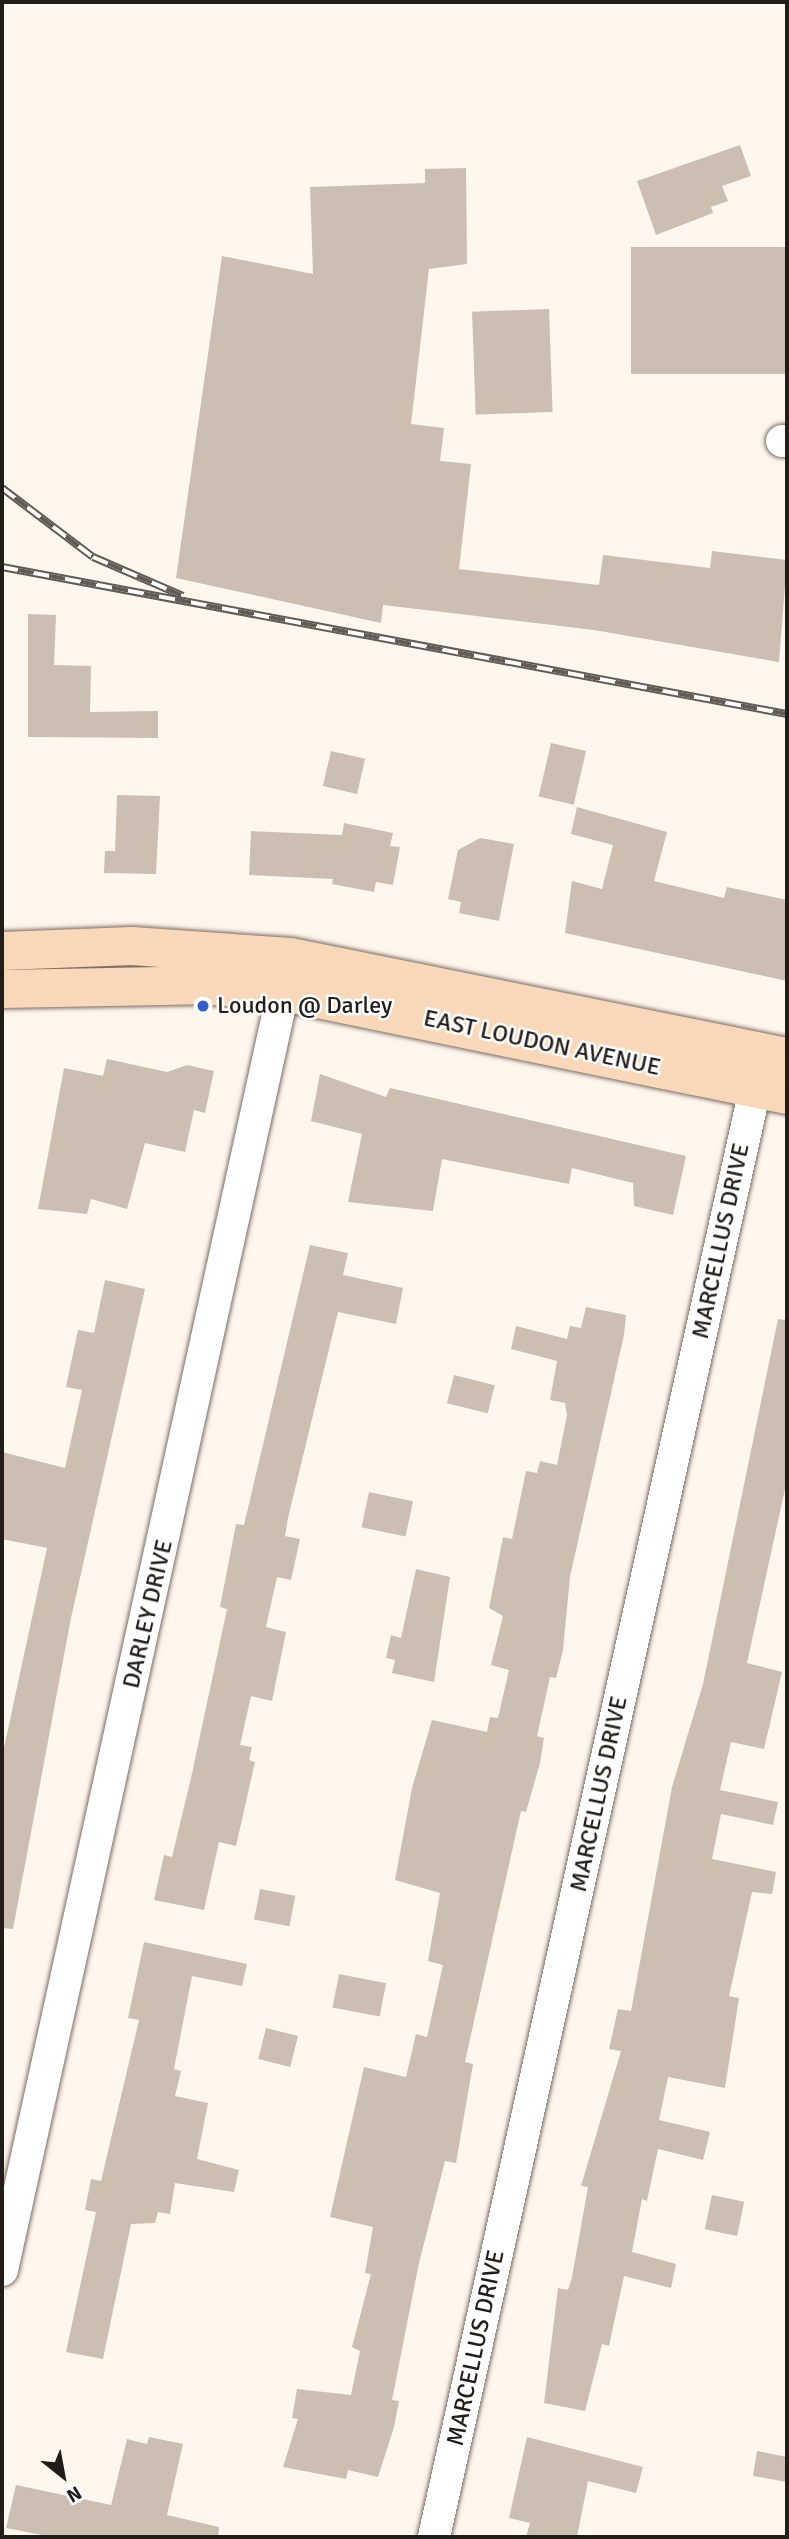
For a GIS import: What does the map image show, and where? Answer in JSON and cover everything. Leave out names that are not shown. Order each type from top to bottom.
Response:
[{"type":"main road","name":"EAST LOUDON AVENUE","points":[[2,951],[132,946],[775,1054]]},
{"type":"main road","name":"EAST LOUDON AVENUE","points":[[2,989],[152,985],[287,974],[771,1092]]},
{"type":"street","name":"DARLEY DRIVE","points":[[2,2270],[287,974]]},
{"type":"street","name":"MARCELLUS DRIVE","points":[[434,2537],[771,1092],[775,1054]]},
{"type":"building","points":[[740,145],[751,176],[722,186],[728,201],[711,207],[713,213],[656,235],[637,181]]},
{"type":"building","points":[[466,168],[467,264],[429,269],[411,424],[444,428],[440,461],[471,464],[459,569],[599,585],[603,555],[710,568],[712,551],[787,560],[779,662],[594,630],[383,605],[381,623],[176,578],[222,256],[313,274],[310,187],[425,183],[425,169]]},
{"type":"building","points":[[631,247],[787,247],[787,374],[631,374]]},
{"type":"building","points":[[549,309],[553,412],[476,415],[472,312]]},
{"type":"building","points":[[28,614],[56,615],[54,665],[91,666],[90,712],[158,711],[158,738],[28,737]]},
{"type":"building","points":[[551,743],[586,751],[574,805],[539,797]]},
{"type":"building","points":[[331,751],[365,759],[357,794],[323,786]]},
{"type":"building","points":[[117,795],[160,796],[156,874],[104,873],[105,851],[115,851]]},
{"type":"building","points":[[577,807],[667,832],[654,881],[724,898],[727,887],[787,900],[787,981],[565,933],[572,881],[602,889],[613,845],[571,834]]},
{"type":"building","points":[[344,823],[393,833],[390,846],[400,847],[393,885],[376,882],[374,892],[332,884],[333,879],[249,875],[251,831],[342,835]]},
{"type":"building","points":[[480,838],[514,844],[499,921],[459,913],[461,902],[448,899],[458,850]]},
{"type":"building","points":[[107,1059],[167,1072],[187,1065],[214,1071],[205,1113],[194,1110],[185,1152],[145,1143],[127,1209],[91,1199],[87,1214],[38,1209],[64,1068],[103,1076]]},
{"type":"building","points":[[320,1074],[386,1097],[390,1088],[686,1156],[673,1215],[634,1206],[633,1183],[572,1168],[569,1184],[442,1159],[433,1211],[348,1202],[362,1134],[311,1121]]},
{"type":"building","points":[[310,1245],[348,1253],[343,1275],[403,1288],[396,1324],[338,1312],[288,1518],[285,1536],[300,1539],[291,1580],[277,1577],[266,1627],[286,1632],[272,1701],[251,1696],[240,1745],[252,1747],[249,1760],[255,1762],[236,1846],[219,1842],[204,1910],[154,1900],[164,1855],[172,1857],[191,1778],[227,1609],[220,1607],[236,1524],[244,1525]]},
{"type":"building","points":[[105,1280],[145,1289],[71,1618],[13,1929],[2,1928],[2,1757],[47,1548],[2,1539],[2,1452],[65,1468],[82,1390],[66,1387],[78,1330],[94,1333]]},
{"type":"building","points":[[586,1307],[626,1315],[624,1335],[570,1577],[563,1650],[556,1678],[550,1677],[537,1736],[544,1738],[540,1763],[526,1812],[521,1811],[465,2062],[473,2064],[456,2163],[445,2161],[419,2263],[392,2400],[399,2401],[394,2427],[378,2477],[348,2470],[346,2479],[283,2467],[298,2419],[292,2418],[297,2389],[351,2395],[360,2351],[352,2347],[371,2274],[365,2273],[373,2227],[330,2217],[364,2067],[406,2077],[416,2034],[427,2037],[443,1965],[428,1961],[440,1893],[395,1880],[412,1788],[432,1720],[487,1732],[490,1717],[498,1718],[509,1670],[491,1665],[503,1616],[489,1608],[503,1537],[512,1539],[526,1471],[537,1473],[540,1461],[557,1465],[567,1415],[565,1403],[550,1400],[557,1361],[511,1349],[516,1326],[567,1339],[570,1326],[581,1328]]},
{"type":"building","points":[[778,1319],[787,1320],[787,1480],[747,1663],[782,1672],[764,1749],[731,1742],[720,1790],[778,1802],[773,1825],[721,1814],[712,1859],[776,1872],[772,1894],[752,1892],[729,1996],[739,1998],[725,2088],[668,2077],[659,2120],[710,2132],[703,2160],[658,2149],[647,2201],[642,2199],[632,2252],[676,2264],[671,2288],[624,2276],[609,2346],[602,2344],[585,2411],[544,2403],[558,2288],[568,2290],[572,2277],[588,2187],[581,2186],[621,2051],[609,2049],[618,2009],[631,2011],[672,1787],[703,1684]]},
{"type":"building","points":[[454,1375],[495,1385],[488,1413],[447,1403]]},
{"type":"building","points":[[369,1492],[413,1501],[406,1537],[362,1527]]},
{"type":"building","points":[[416,1569],[450,1577],[434,1682],[392,1673],[395,1660],[386,1658],[391,1635],[401,1638]]},
{"type":"building","points":[[260,1889],[295,1896],[289,1926],[254,1919]]},
{"type":"building","points":[[144,1942],[247,1964],[242,1986],[192,1976],[174,2069],[181,2071],[175,2096],[208,2103],[197,2159],[239,2170],[234,2192],[175,2183],[170,2214],[158,2212],[155,2223],[131,2224],[103,2359],[66,2352],[96,2212],[85,2210],[91,2179],[101,2181],[139,2020],[128,2018]]},
{"type":"building","points":[[339,1974],[386,1983],[380,2017],[333,2007]]},
{"type":"building","points":[[266,2028],[298,2036],[290,2067],[258,2059]]},
{"type":"building","points":[[712,2195],[744,2202],[737,2236],[705,2229]]},
{"type":"building","points":[[149,2437],[183,2444],[167,2515],[219,2527],[218,2537],[52,2537],[6,2528],[16,2485],[111,2505],[127,2439],[147,2444]]},
{"type":"building","points":[[527,2437],[643,2467],[636,2493],[588,2481],[577,2537],[526,2537],[530,2523],[509,2518]]},
{"type":"building","points":[[757,2451],[787,2457],[787,2482],[753,2476]]},
{"type":"railway","points":[[2,488],[93,557],[183,596]]},
{"type":"railway","points":[[2,567],[787,714]]},
{"type":"place","name":"Loudon @ Darley","points":[[203,1006]]}]
